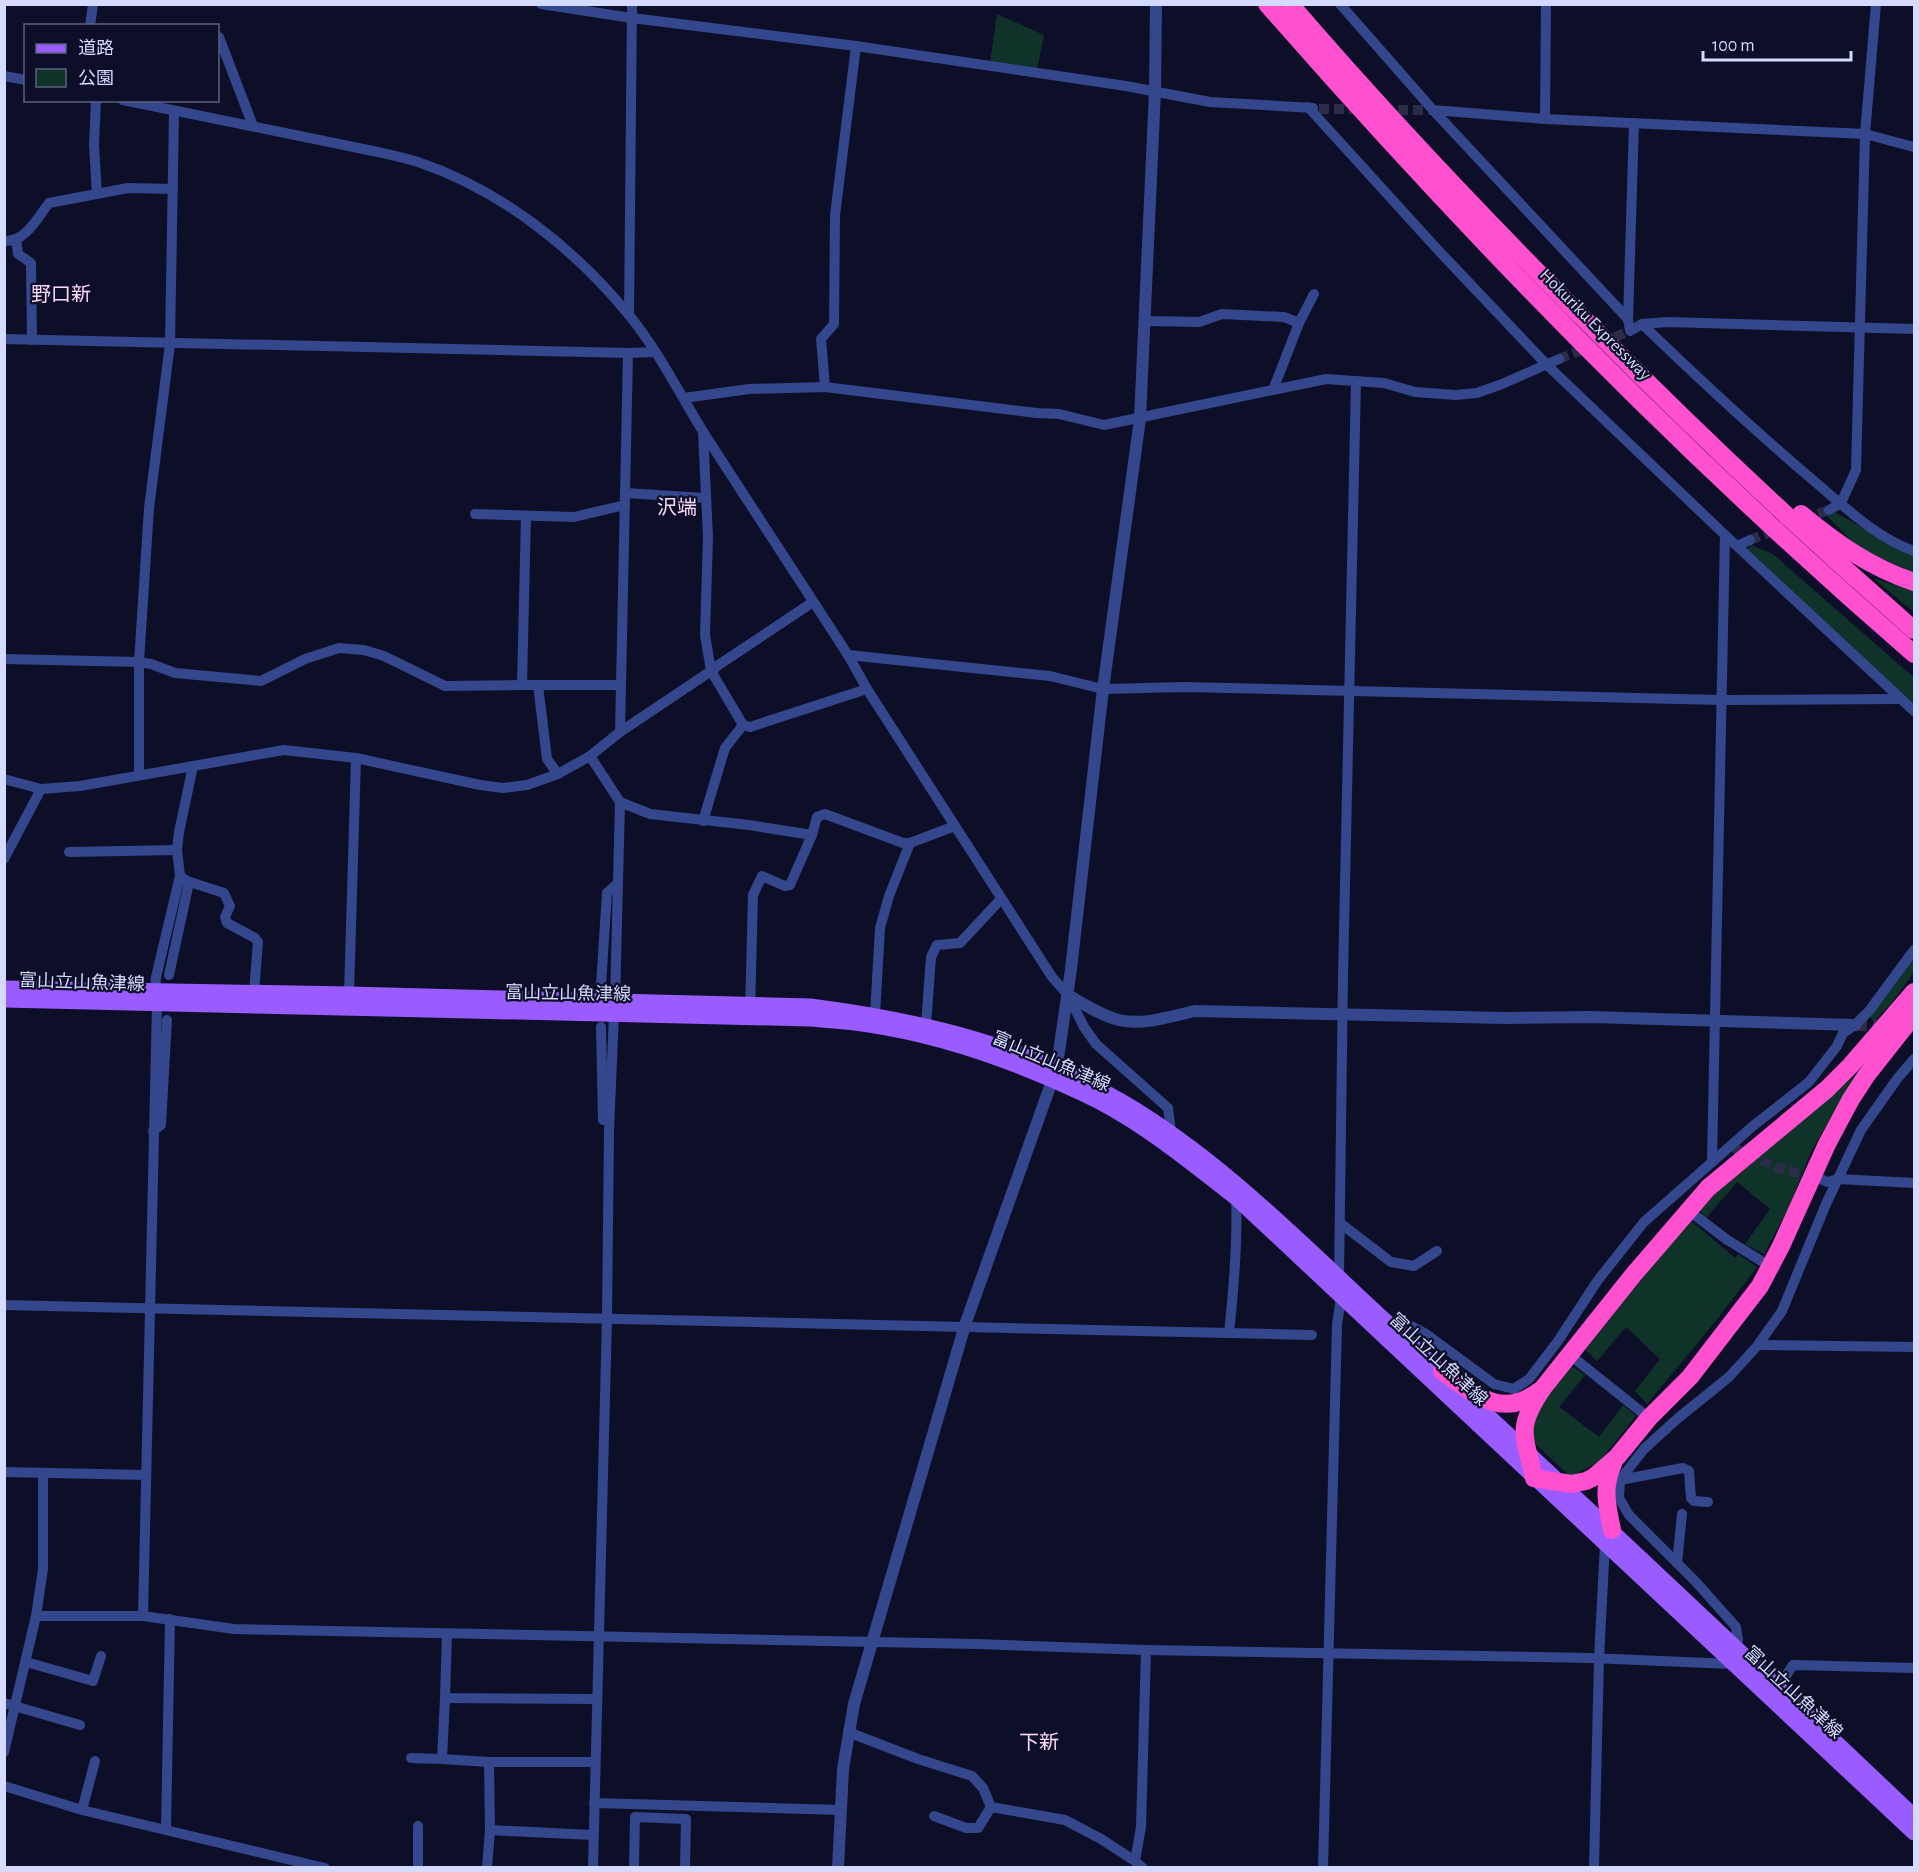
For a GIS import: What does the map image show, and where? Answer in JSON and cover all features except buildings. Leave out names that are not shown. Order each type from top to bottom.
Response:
[{"type":"highway","name":"Hokuriku Expressway","points":[[1267,4],[1467,226],[1641,402],[1738,495],[1914,654]]},
{"type":"highway","name":"Hokuriku Expressway","points":[[1290,4],[1482,215],[1651,387],[1758,490],[1914,630]]},
{"type":"highway","points":[[1651,387],[1839,544],[1879,569],[1914,582]]},
{"type":"highway","points":[[1738,495],[1762,521],[1914,667]]},
{"type":"highway","points":[[1894,1015],[1914,986]]},
{"type":"highway","points":[[1914,992],[1851,1065],[1827,1089],[1727,1170],[1688,1210],[1543,1388],[1524,1423],[1534,1478],[1571,1484],[1586,1481],[1602,1471],[1649,1418],[1690,1377],[1746,1306],[1771,1268],[1839,1120],[1866,1076],[1914,1016]]},
{"type":"highway","points":[[1442,1371],[1485,1400],[1500,1404],[1520,1402],[1543,1388]]},
{"type":"highway","points":[[1609,1537],[1605,1484],[1617,1456]]},
{"type":"main road","name":"富山立山魚津線","points":[[4,988],[156,997],[750,1011],[871,1026],[926,1038],[1053,1074],[1121,1101],[1171,1132],[1339,1277],[1528,1450],[1561,1482],[1609,1537],[1732,1664],[1914,1833]]},
{"type":"main road","name":"富山立山魚津線","points":[[4,1000],[156,997],[254,992],[349,994],[614,1007]]},
{"type":"main road","name":"富山立山魚津線","points":[[750,1011],[810,1006],[875,1014],[926,1025],[996,1045],[1053,1074],[1118,1113],[1236,1190],[1341,1297],[1534,1478],[1609,1537],[1736,1647],[1914,1816]]},
{"type":"street","points":[[90,24],[93,4]]},
{"type":"street","points":[[541,4],[632,18],[856,46],[1155,91],[1210,102],[1314,108],[1438,250],[1546,364],[1914,711]]},
{"type":"street","points":[[629,315],[632,4]]},
{"type":"street","points":[[838,1868],[843,1769],[848,1732],[965,1325],[1053,1074],[1068,995],[1103,689],[1140,419],[1155,91],[1156,4]]},
{"type":"street","points":[[1340,4],[1433,110],[1628,319]]},
{"type":"street","points":[[1545,119],[1546,4]]},
{"type":"street","points":[[1829,510],[1841,503],[1856,470],[1865,134],[1876,4]]},
{"type":"street","points":[[219,37],[253,126]]},
{"type":"street","points":[[825,387],[821,339],[834,324],[835,215],[856,46]]},
{"type":"street","points":[[4,76],[24,80]]},
{"type":"street","points":[[96,102],[94,145],[98,194]]},
{"type":"street","points":[[132,102],[417,162],[487,193],[534,224],[571,253],[629,315],[655,352],[703,432],[1001,899],[1052,977],[1068,995],[1084,1027],[1096,1044],[1168,1108],[1171,1132]]},
{"type":"street","points":[[1433,110],[1545,119],[1865,134],[1914,147]]},
{"type":"street","points":[[140,774],[139,662],[149,508],[170,344],[174,112]]},
{"type":"street","points":[[1634,123],[1628,319],[1630,331],[1642,324],[1668,322],[1914,329]]},
{"type":"street","points":[[32,340],[31,263],[18,254],[10,240],[23,236],[49,203],[128,188],[173,189]]},
{"type":"street","points":[[1273,390],[1299,323],[1314,294]]},
{"type":"street","points":[[1146,321],[1199,322],[1222,314],[1284,318],[1299,323]]},
{"type":"street","points":[[1642,324],[1750,427],[1841,503],[1875,531],[1914,550]]},
{"type":"street","points":[[4,339],[655,352]]},
{"type":"street","points":[[620,732],[628,353]]},
{"type":"street","points":[[684,398],[749,388],[825,387],[1059,414],[1104,425],[1326,379],[1384,382],[1415,392],[1477,393],[1559,359]]},
{"type":"street","points":[[1339,1277],[1342,1014],[1356,381]]},
{"type":"street","points":[[703,432],[708,537],[705,635],[711,671],[743,725],[750,727],[867,689]]},
{"type":"street","points":[[625,493],[705,498]]},
{"type":"street","points":[[475,514],[574,517],[625,505]]},
{"type":"street","points":[[522,685],[526,516]]},
{"type":"street","points":[[1712,1161],[1725,535]]},
{"type":"street","points":[[1737,546],[1750,540]]},
{"type":"street","points":[[4,779],[41,789],[80,786],[284,750],[356,758],[480,786],[503,788],[527,785],[558,774],[590,756],[620,732],[813,602]]},
{"type":"street","points":[[4,659],[139,662],[175,673],[261,681],[305,658],[339,648],[364,650],[384,656],[445,686],[621,685]]},
{"type":"street","points":[[848,656],[1050,676],[1103,689],[1185,687],[1721,700],[1901,699]]},
{"type":"street","points":[[537,685],[547,759],[558,774]]},
{"type":"street","points":[[703,821],[725,748],[743,725]]},
{"type":"street","points":[[590,756],[620,802],[650,814],[812,835]]},
{"type":"street","points":[[349,994],[356,758]]},
{"type":"street","points":[[169,975],[188,887],[177,850],[178,832],[192,766]]},
{"type":"street","points":[[4,859],[41,789]]},
{"type":"street","points":[[593,1868],[607,1318],[609,1131],[620,802]]},
{"type":"street","points":[[750,1011],[753,895],[762,876],[785,886],[790,885],[818,818],[825,813],[903,843],[910,843],[955,826]]},
{"type":"street","points":[[875,1014],[880,928],[889,896],[910,843]]},
{"type":"street","points":[[69,852],[177,850]]},
{"type":"street","points":[[184,878],[224,893],[230,906],[225,917],[227,923],[255,938],[258,942],[254,992]]},
{"type":"street","points":[[143,1616],[156,977],[184,878]]},
{"type":"street","points":[[601,985],[607,892],[617,884]]},
{"type":"street","points":[[926,1025],[931,957],[937,945],[960,943],[1001,899]]},
{"type":"street","points":[[1386,1321],[1409,1325],[1426,1334],[1494,1384],[1514,1389],[1529,1379],[1558,1341],[1598,1280],[1644,1222],[1712,1161],[1809,1082],[1837,1046],[1844,1033],[1869,1011],[1914,950]]},
{"type":"street","points":[[1068,995],[1118,1020],[1132,1021],[1195,1011],[1855,1025]]},
{"type":"street","points":[[153,1131],[161,1125],[167,1020]]},
{"type":"street","points":[[601,1027],[603,1120],[609,1131]]},
{"type":"street","points":[[1736,1647],[1738,1640],[1736,1627],[1629,1515],[1619,1498],[1620,1480],[1644,1449],[1729,1377],[1758,1345],[1782,1311],[1826,1204],[1861,1130],[1914,1059]]},
{"type":"street","points":[[1820,1179],[1828,1182],[1838,1179],[1914,1183]]},
{"type":"street","points":[[1229,1333],[1238,1223],[1236,1190]]},
{"type":"street","points":[[1688,1210],[1725,1239],[1771,1268]]},
{"type":"street","points":[[1340,1223],[1391,1262],[1414,1266],[1437,1251]]},
{"type":"street","points":[[1323,1868],[1337,1325],[1341,1297]]},
{"type":"street","points":[[4,1305],[965,1325],[1312,1335]]},
{"type":"street","points":[[1758,1345],[1914,1347]]},
{"type":"street","points":[[1570,1355],[1649,1418]]},
{"type":"street","points":[[1620,1480],[1683,1468],[1689,1472],[1690,1497],[1694,1501],[1708,1502]]},
{"type":"street","points":[[4,1472],[146,1475]]},
{"type":"street","points":[[4,1752],[10,1705],[26,1662],[36,1616],[42,1569],[43,1473]]},
{"type":"street","points":[[1677,1563],[1682,1514]]},
{"type":"street","points":[[1593,1868],[1599,1658],[1609,1537]]},
{"type":"street","points":[[36,1616],[143,1616],[234,1629],[1599,1658],[1732,1664]]},
{"type":"street","points":[[166,1829],[170,1619]]},
{"type":"street","points":[[442,1759],[447,1634]]},
{"type":"street","points":[[1139,1864],[1146,1650]]},
{"type":"street","points":[[26,1662],[93,1682],[101,1656]]},
{"type":"street","points":[[1779,1686],[1793,1665],[1914,1668]]},
{"type":"street","points":[[445,1698],[597,1699]]},
{"type":"street","points":[[10,1705],[80,1725]]},
{"type":"street","points":[[848,1732],[918,1759],[972,1776],[983,1788],[991,1807]]},
{"type":"street","points":[[411,1758],[489,1762],[595,1762]]},
{"type":"street","points":[[82,1810],[95,1761]]},
{"type":"street","points":[[488,1868],[489,1762]]},
{"type":"street","points":[[4,1786],[82,1810],[325,1868]]},
{"type":"street","points":[[594,1803],[841,1810]]},
{"type":"street","points":[[991,1807],[1065,1820],[1101,1839],[1139,1864]]},
{"type":"street","points":[[934,1816],[966,1828],[978,1828],[991,1807]]},
{"type":"street","points":[[634,1868],[635,1817],[686,1819],[685,1868]]},
{"type":"street","points":[[418,1826],[418,1868]]},
{"type":"street","points":[[489,1830],[593,1834]]},
{"type":"green space","points":[[997,14],[1044,35],[1037,70],[990,63]]},
{"type":"green space","points":[[1835,512],[1897,548],[1914,554],[1914,573],[1859,548],[1827,516]]},
{"type":"green space","points":[[1751,545],[1773,554],[1912,676],[1914,678],[1914,704],[1746,551]]},
{"type":"green space","points":[[1874,579],[1914,590],[1914,612]]},
{"type":"green space","points":[[1914,956],[1914,972],[1890,1005],[1874,1021],[1870,1017]]},
{"type":"green space","points":[[1858,1069],[1811,1152],[1787,1211],[1764,1254],[1745,1244],[1770,1209],[1737,1182],[1706,1218],[1700,1210],[1726,1182]]},
{"type":"green space","points":[[1689,1219],[1735,1258],[1738,1254],[1757,1267],[1647,1404],[1635,1391],[1660,1359],[1626,1327],[1597,1361],[1585,1350]]},
{"type":"green space","points":[[1570,1365],[1585,1375],[1559,1407],[1599,1437],[1623,1405],[1636,1416],[1600,1461],[1570,1477],[1532,1440],[1528,1422]]},
{"type":"tunnel","points":[[1319,109],[1361,109]]},
{"type":"tunnel","points":[[1383,110],[1433,110]]},
{"type":"tunnel","points":[[1559,359],[1630,331]]},
{"type":"tunnel","points":[[1804,519],[1829,510]]},
{"type":"tunnel","points":[[1750,540],[1778,529]]},
{"type":"tunnel","points":[[1855,1025],[1889,1026]]},
{"type":"tunnel","points":[[1734,1148],[1776,1167],[1815,1178]]},
{"type":"district","name":"野口新","points":[[61,295]]},
{"type":"district","name":"沢端","points":[[677,508]]},
{"type":"district","name":"下新","points":[[1039,1743]]}]
